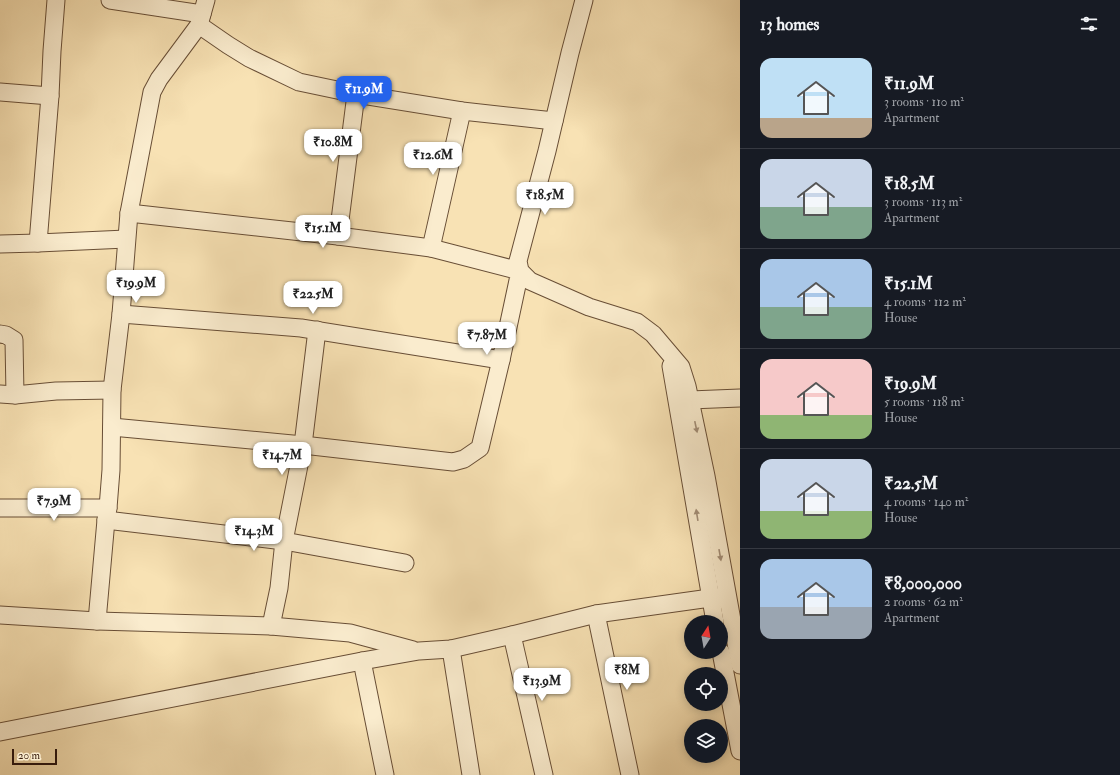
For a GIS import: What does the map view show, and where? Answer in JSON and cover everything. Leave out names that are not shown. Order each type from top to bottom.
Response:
[{"type":"street","points":[[38,243],[56,0]]},
{"type":"street","points":[[110,0],[202,13],[228,45],[249,58],[299,82],[356,94],[462,111],[554,122]]},
{"type":"street","points":[[112,427],[303,445],[453,462],[464,459],[480,448],[520,271],[518,261],[584,0]]},
{"type":"street","points":[[97,621],[107,514],[112,427],[112,390],[129,213],[152,92],[202,13]]},
{"type":"street","points":[[0,92],[50,96]]},
{"type":"street","points":[[338,236],[356,94]]},
{"type":"street","points":[[431,248],[462,111]]},
{"type":"street","points":[[129,213],[338,236],[431,248],[520,271],[530,281],[589,307],[637,322],[653,334],[681,367],[687,386],[706,476],[727,598],[736,626],[740,665]]},
{"type":"street","points":[[0,244],[126,239]]},
{"type":"street","points":[[120,314],[301,328],[501,360]]},
{"type":"street","points":[[271,626],[280,588],[284,541],[303,445],[317,330]]},
{"type":"street","points":[[0,334],[6,335],[14,340],[8,394],[112,390]]},
{"type":"street","points":[[669,352],[714,615]]},
{"type":"street","points":[[690,400],[740,398]]},
{"type":"street","points":[[0,508],[107,514],[284,541],[405,563]]},
{"type":"street","points":[[0,732],[362,661],[419,651],[451,649],[596,614],[710,598],[727,598]]},
{"type":"street","points":[[596,614],[630,775]]},
{"type":"street","points":[[0,615],[97,621],[271,626],[350,633],[419,651]]},
{"type":"street","points":[[512,635],[544,775]]},
{"type":"street","points":[[451,649],[471,775]]},
{"type":"street","points":[[722,659],[740,751]]},
{"type":"street","points":[[362,661],[385,775]]}]
